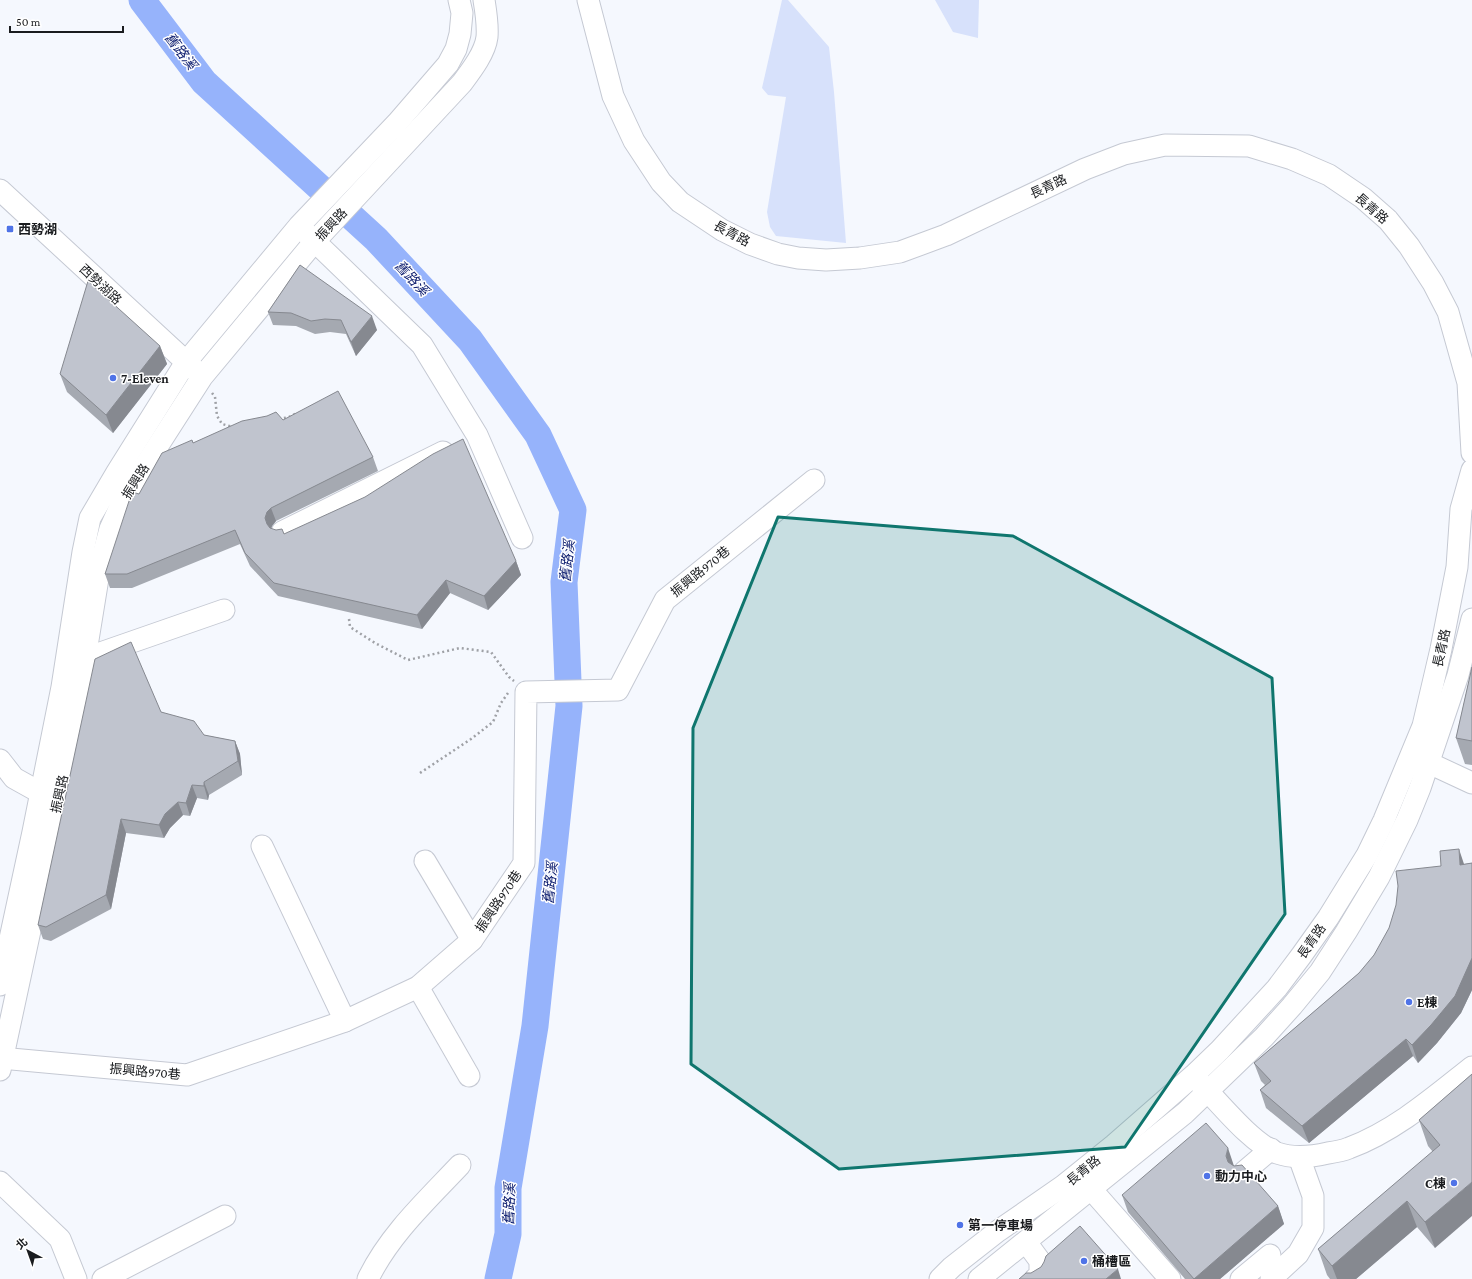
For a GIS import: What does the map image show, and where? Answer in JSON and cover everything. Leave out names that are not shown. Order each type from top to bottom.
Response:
[{"type":"street","name":"振興路","points":[[76,657],[83,552],[90,518],[116,472],[186,362],[299,226],[397,123],[448,64],[456,49],[460,34],[462,13],[459,0]]},
{"type":"street","name":"振興路","points":[[1,1062],[76,657],[110,529],[123,500],[202,377],[315,241],[462,84],[478,60],[487,39],[487,22],[484,0]]},
{"type":"street","name":"長青路","points":[[588,0],[613,96],[634,141],[661,182],[680,202],[722,230],[750,244],[778,254],[798,258],[826,260],[860,258],[900,252],[946,235],[1084,169],[1124,154],[1165,145],[1249,146],[1292,159],[1329,175],[1363,198],[1388,220],[1433,283],[1448,312],[1468,383],[1472,453]]},
{"type":"street","name":"西勢湖路","points":[[0,190],[202,377]]},
{"type":"street","points":[[299,226],[422,345],[477,434],[522,538]]},
{"type":"street","points":[[282,532],[477,434]]},
{"type":"street","name":"長青路","points":[[979,1279],[1209,1092],[1264,1037],[1292,1006],[1320,972],[1346,932],[1379,877],[1407,820],[1420,760],[1423,726],[1440,656],[1457,566],[1466,538],[1461,509],[1472,470]]},
{"type":"street","name":"振興路970巷","points":[[1,1062],[188,1075],[345,1021],[418,987],[472,940],[524,863],[521,688],[618,690],[665,600],[814,480]]},
{"type":"street","points":[[76,657],[224,610]]},
{"type":"street","name":"長青路","points":[[940,1279],[952,1267],[998,1231],[1074,1177],[1194,1076],[1277,988],[1323,924],[1367,855],[1384,820],[1420,760],[1458,675],[1472,619]]},
{"type":"street","points":[[0,760],[14,778],[49,797]]},
{"type":"street","points":[[1420,760],[1472,783]]},
{"type":"street","name":"振興路","points":[[0,985],[49,797]]},
{"type":"street","points":[[262,846],[345,1021]]},
{"type":"street","points":[[425,861],[472,940]]},
{"type":"street","points":[[418,987],[469,1076]]},
{"type":"street","points":[[1194,1076],[1244,1129],[1258,1141],[1277,1153],[1299,1157],[1320,1155],[1348,1148],[1384,1132],[1409,1116],[1472,1067]]},
{"type":"street","points":[[1244,1172],[1270,1149]]},
{"type":"street","points":[[1272,1279],[1298,1254],[1313,1228],[1313,1196],[1299,1157]]},
{"type":"street","points":[[368,1279],[376,1263],[399,1232],[460,1165]]},
{"type":"street","points":[[0,1182],[60,1239],[76,1279]]},
{"type":"street","points":[[1091,1189],[1170,1279]]},
{"type":"street","points":[[103,1279],[225,1216]]},
{"type":"street","points":[[1026,1242],[1040,1261],[1040,1275],[1035,1279]]},
{"type":"street","points":[[1242,1279],[1270,1255]]},
{"type":"path","points":[[202,377],[215,397],[217,416],[222,424],[230,427],[238,427]]},
{"type":"path","points":[[274,420],[289,417],[302,410]]},
{"type":"path","points":[[349,619],[350,627],[375,643],[408,660],[460,648],[491,652],[509,677],[521,688],[501,703],[493,722],[471,739],[420,773]]},
{"type":"highlighted area","points":[[778,517],[1013,536],[1272,678],[1285,914],[1125,1147],[839,1169],[691,1064],[693,728]]},
{"type":"shaded area","points":[[782,0],[788,0],[829,47],[846,243],[776,236],[770,227],[767,212],[786,97],[768,95],[762,88]]},
{"type":"shaded area","points":[[935,0],[979,0],[978,38],[953,32]]},
{"type":"building","points":[[300,265],[372,316],[351,342],[341,320],[325,319],[311,321],[291,313],[268,312]]},
{"type":"building","name":"7-Eleven","points":[[88,281],[160,346],[106,415],[60,374]]},
{"type":"building","points":[[338,391],[373,457],[271,508],[267,512],[265,518],[267,524],[270,528],[276,530],[282,529],[284,534],[365,497],[433,454],[463,439],[516,561],[484,596],[446,580],[417,615],[274,583],[245,553],[235,530],[127,574],[105,574],[132,492],[139,494],[162,453],[192,440],[193,443],[242,421],[267,416],[276,412],[283,420]]},
{"type":"building","points":[[131,642],[161,712],[194,721],[204,735],[235,741],[238,761],[204,782],[204,786],[192,785],[186,803],[178,802],[165,814],[159,825],[121,819],[106,895],[46,927],[38,925],[95,659]]},
{"type":"building","points":[[1472,667],[1472,741],[1456,738]]},
{"type":"building","name":"E棟","points":[[1459,849],[1460,865],[1472,863],[1472,958],[1455,996],[1412,1045],[1406,1039],[1302,1126],[1260,1090],[1271,1081],[1254,1063],[1359,973],[1374,955],[1389,928],[1396,905],[1398,886],[1396,871],[1441,866],[1440,851]]},
{"type":"building","points":[[1472,1074],[1472,1182],[1425,1222],[1407,1201],[1332,1266],[1318,1249],[1440,1145],[1419,1120]]},
{"type":"building","name":"動力中心","points":[[1206,1123],[1228,1148],[1226,1156],[1228,1162],[1234,1166],[1242,1165],[1278,1206],[1194,1279],[1122,1195]]},
{"type":"building","points":[[1080,1226],[1118,1269],[1106,1279],[1019,1279],[1026,1273],[1031,1273],[1041,1267],[1046,1256]]},
{"type":"waterway","name":"舊路溪","points":[[142,0],[204,82],[376,239],[470,340],[538,435],[573,510],[564,582],[569,706],[535,1026],[508,1188],[508,1234],[498,1279]]},
{"type":"place","name":"西勢湖","points":[[10,229]]},
{"type":"place","name":"7-Eleven","points":[[113,378]]},
{"type":"place","name":"E棟","points":[[1409,1002]]},
{"type":"place","name":"動力中心","points":[[1207,1176]]},
{"type":"place","name":"C棟","points":[[1454,1183]]},
{"type":"place","name":"第一停車場","points":[[960,1225]]},
{"type":"place","name":"桶槽區","points":[[1084,1261]]}]
